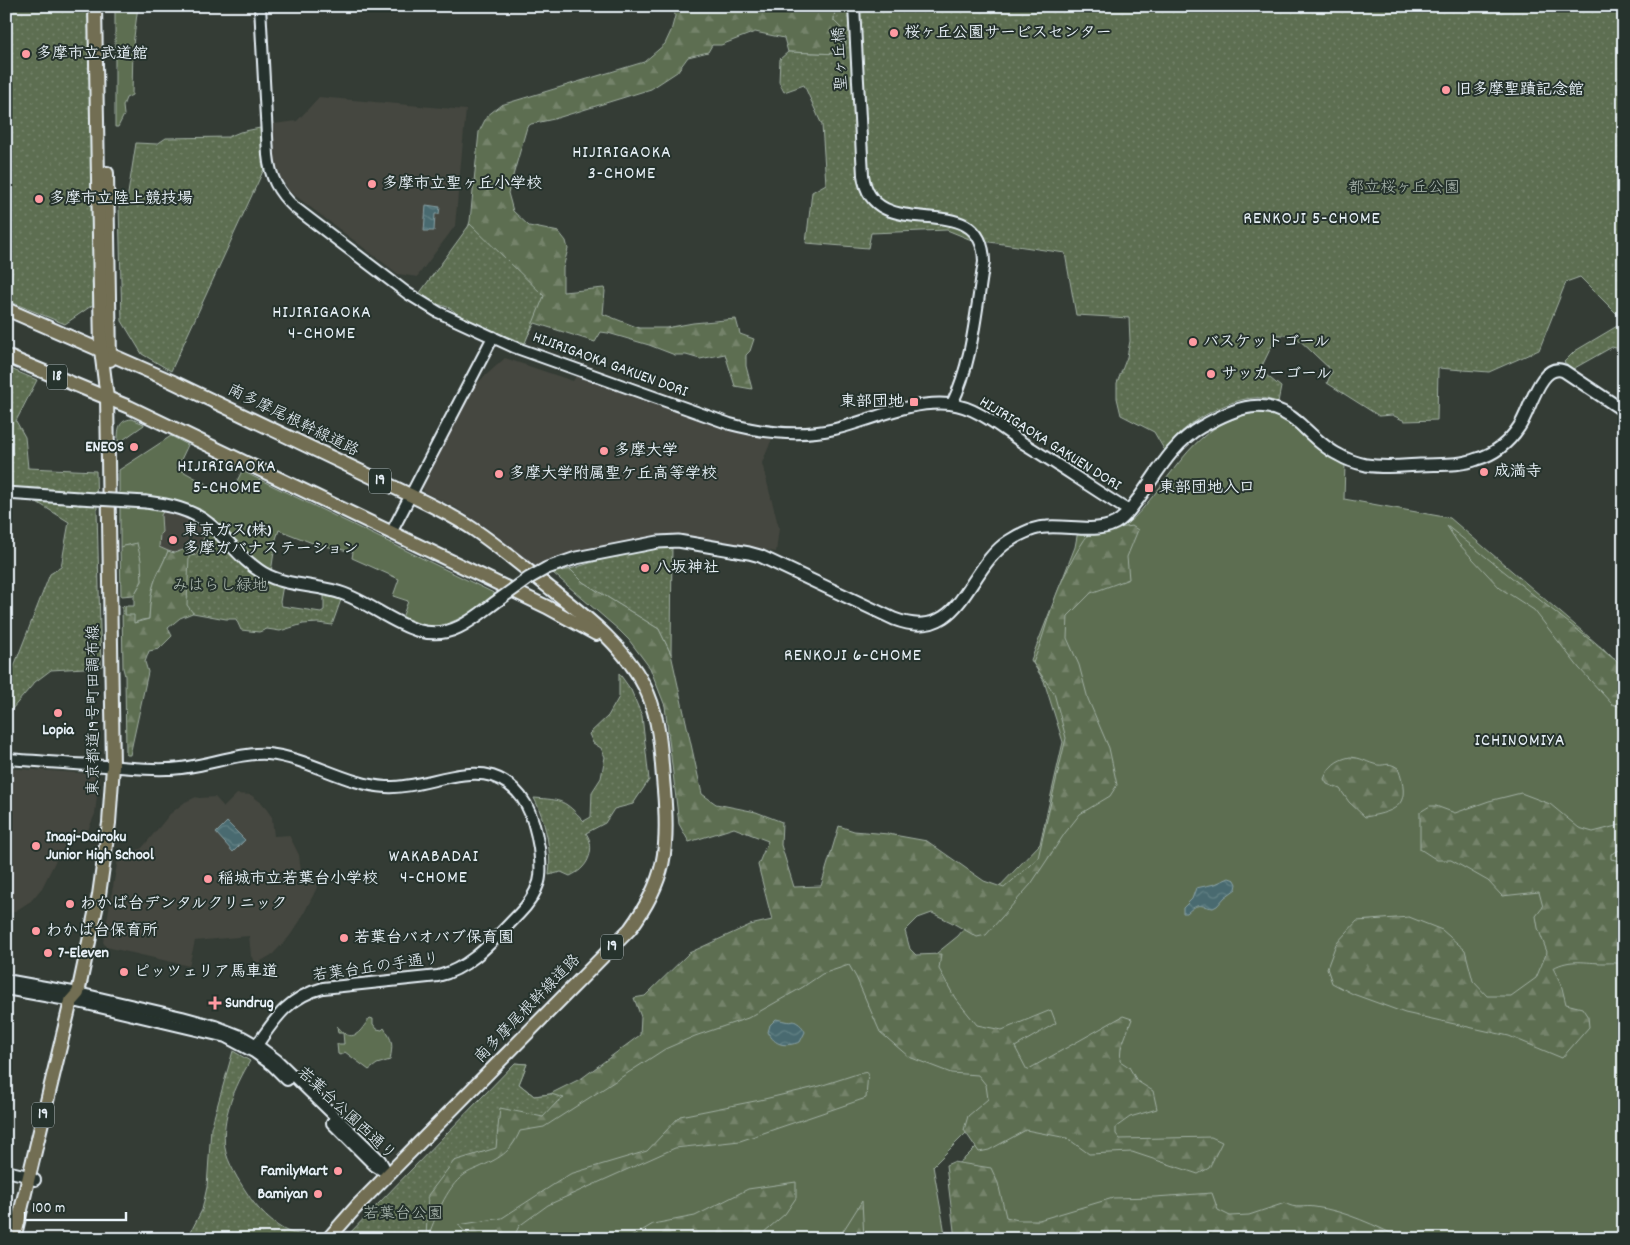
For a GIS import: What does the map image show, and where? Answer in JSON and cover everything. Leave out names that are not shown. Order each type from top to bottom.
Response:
[{"type":"main road","points":[[96,6],[106,352]]},
{"type":"main road","points":[[104,6],[106,352]]},
{"type":"main road","name":"南多摩尾根幹線道路","points":[[6,310],[171,381],[447,513],[495,545],[587,618],[632,666],[645,688],[654,712],[660,737],[667,824],[661,868],[646,906],[630,929],[344,1218],[328,1239]]},
{"type":"main road","name":"東京都道19号町田調布線","points":[[14,1239],[75,999],[102,878],[109,823],[113,766],[106,352]]},
{"type":"main road","name":"18","points":[[6,356],[107,398]]},
{"type":"main road","points":[[6,493],[146,502],[186,510],[210,525],[245,560],[263,573],[282,581],[343,594],[419,632],[441,632],[455,629],[474,618],[529,578],[547,568],[576,558],[658,542],[678,541],[749,552],[894,619],[910,625],[923,625],[943,618],[955,608],[994,554],[1008,541],[1019,535],[1040,528],[1095,528],[1109,526],[1120,521],[1186,438],[1199,428],[1241,409],[1268,406],[1280,410],[1299,423],[1325,447],[1338,455],[1365,465],[1384,466],[1461,463],[1489,455],[1504,445],[1518,429],[1545,375],[1552,370],[1559,369],[1624,411]]},
{"type":"main road","name":"南多摩尾根幹線道路","points":[[107,398],[191,436],[580,624],[621,653]]},
{"type":"main road","name":"東京都道19号町田調布線","points":[[21,1239],[30,1180]]},
{"type":"street","name":"HIJIRIGAOKA GAKUEN DORI","points":[[260,6],[268,155],[270,171],[278,189],[294,207],[415,298],[438,312],[493,338],[537,355],[730,424],[757,430],[790,434],[823,431],[844,427],[909,407],[927,404],[952,404],[981,415],[1129,511]]},
{"type":"street","name":"聖ヶ丘橋","points":[[854,11],[864,184],[871,197],[879,206],[892,213],[961,222],[972,231],[984,253],[970,346],[952,404]]},
{"type":"street","points":[[391,533],[493,338]]},
{"type":"street","name":"若葉台丘の手通り","points":[[6,759],[166,769],[195,767],[250,755],[266,754],[297,760],[366,784],[387,787],[412,785],[462,775],[485,775],[502,780],[527,804],[534,822],[537,839],[541,869],[540,881],[536,891],[522,911],[474,958],[454,971],[438,976],[323,988],[310,992],[281,1012],[257,1045]]},
{"type":"street","points":[[6,980],[75,999]]},
{"type":"street","points":[[6,989],[75,999]]},
{"type":"street","name":"若葉台公園西通り","points":[[75,999],[226,1037],[254,1052],[282,1074],[375,1166],[388,1174]]},
{"type":"street","name":"若葉台公園西通り","points":[[75,999],[215,1026],[243,1037],[277,1060],[380,1160],[388,1174]]},
{"type":"street","points":[[6,1171],[30,1180]]},
{"type":"street","points":[[6,1178],[30,1180]]},
{"type":"shaded area","name":"多摩市立聖ヶ丘小学校","points":[[319,97],[466,110],[455,226],[417,277],[398,274],[289,191],[281,178],[275,160],[273,124],[297,121]]},
{"type":"shaded area","name":"多摩大学","points":[[505,358],[573,381],[576,376],[739,433],[772,439],[762,463],[779,528],[776,552],[672,535],[565,556],[537,568],[488,529],[456,508],[424,492],[422,485],[475,385]]},
{"type":"shaded area","points":[[164,510],[184,515],[208,529],[196,555],[186,549],[173,553],[159,547],[160,534],[162,532],[161,515]]},
{"type":"shaded area","name":"Inagi-Dairoku Junior High School","points":[[6,768],[96,774],[99,778],[95,814],[86,835],[73,838],[59,854],[42,888],[31,901],[6,917]]},
{"type":"shaded area","name":"稲城市立若葉台小学校","points":[[237,794],[251,795],[262,803],[272,817],[274,836],[289,835],[299,855],[302,880],[322,878],[300,921],[289,937],[273,954],[256,964],[251,956],[249,936],[195,941],[189,966],[106,947],[103,942],[119,853],[133,852],[142,848],[170,814],[185,802],[196,797],[215,797],[224,807]]},
{"type":"green space","points":[[6,6],[88,6],[94,304],[65,324],[6,300]]},
{"type":"green space","points":[[115,6],[138,6],[133,45],[132,95],[126,98],[123,106],[124,115],[118,127],[115,127]]},
{"type":"green space","points":[[674,6],[835,6],[834,21],[844,31],[846,44],[839,54],[788,52],[784,38],[755,32],[721,45],[712,45],[708,52],[688,57],[677,72],[651,89],[554,119],[531,124],[527,127],[508,193],[513,211],[529,226],[559,232],[566,241],[568,249],[563,268],[563,292],[604,288],[603,314],[639,328],[666,328],[693,323],[736,319],[740,334],[754,339],[750,351],[746,355],[746,366],[752,389],[735,386],[725,354],[700,359],[686,355],[675,355],[649,345],[601,332],[595,342],[535,323],[523,344],[464,315],[464,242],[470,221],[479,132],[487,116],[501,105],[644,62],[665,44],[675,16]]},
{"type":"green space","name":"都立桜ヶ丘公園","points":[[835,6],[1624,6],[1624,321],[1580,277],[1566,282],[1539,350],[1489,372],[1438,368],[1437,420],[1405,421],[1392,415],[1379,416],[1327,383],[1332,371],[1294,335],[1277,335],[1260,370],[1281,387],[1278,402],[1257,398],[1245,399],[1225,405],[1187,427],[1165,451],[1154,432],[1121,415],[1117,398],[1117,383],[1127,357],[1130,341],[1129,318],[1076,315],[1065,253],[969,239],[947,230],[871,233],[868,248],[806,243],[812,192],[826,184],[822,125],[804,85],[784,92],[779,82],[780,59],[788,52],[839,54],[846,44],[844,31],[834,21]]},
{"type":"green space","points":[[260,128],[264,169],[171,371],[142,354],[122,321],[119,205],[127,200],[136,143],[157,144],[166,138],[228,137],[240,132]]},
{"type":"green space","points":[[470,224],[544,296],[525,343],[497,333],[458,315],[445,306],[432,302],[419,294]]},
{"type":"green space","points":[[1624,322],[1624,350],[1612,347],[1573,369],[1564,362],[1575,351]]},
{"type":"green space","points":[[6,367],[37,380],[16,421],[25,437],[28,468],[96,471],[101,667],[51,670],[35,682],[6,716],[6,687],[50,574],[61,567],[69,522],[14,488],[6,488]]},
{"type":"green space","points":[[1268,411],[1276,413],[1345,464],[1344,499],[1450,518],[1624,667],[1624,1239],[975,1239],[956,1165],[979,1144],[1016,1116],[965,1034],[932,957],[958,936],[996,890],[1040,844],[1063,742],[1044,681],[1031,660],[1075,547],[1078,531],[1105,531],[1125,524],[1142,510],[1188,451],[1200,439],[1229,421]]},
{"type":"green space","points":[[132,419],[144,425],[120,442],[118,441],[121,424]]},
{"type":"green space","points":[[171,436],[188,445],[177,468],[219,491],[235,485],[242,471],[498,595],[471,613],[440,626],[415,623],[402,618],[408,601],[393,596],[399,579],[352,558],[353,552],[315,544],[279,530],[271,572],[250,557],[201,513],[188,505],[168,500],[119,495],[119,470]]},
{"type":"green space","points":[[120,506],[164,510],[161,515],[162,532],[160,534],[159,547],[168,551],[154,584],[150,601],[149,619],[134,623],[125,615],[125,606],[134,606],[134,595],[142,581],[137,544],[120,547]]},
{"type":"green space","points":[[1132,526],[1138,530],[1127,557],[1129,579],[1091,593],[1068,616],[1067,638],[1079,665],[1088,699],[1109,748],[1117,785],[1110,796],[1080,814],[1031,884],[986,935],[977,937],[932,913],[918,918],[905,931],[910,949],[916,955],[941,954],[939,969],[955,998],[977,1025],[1002,1030],[1051,1010],[1056,1023],[1015,1047],[1027,1070],[1123,1016],[1132,1019],[1121,1048],[1120,1061],[1129,1067],[1137,1081],[1153,1091],[1157,1109],[1130,1117],[1116,1127],[1116,1134],[1120,1139],[1211,1137],[1222,1142],[1209,1168],[1198,1174],[1132,1152],[1089,1154],[1067,1138],[1026,1130],[989,1150],[979,1152],[964,1130],[968,1116],[988,1099],[986,1085],[978,1075],[951,1073],[909,1057],[880,1032],[849,965],[822,974],[748,1018],[695,1036],[665,1049],[544,1127],[520,1131],[512,1145],[503,1154],[467,1173],[458,1180],[446,1195],[427,1239],[402,1239],[436,1157],[515,1063],[527,1064],[519,1084],[534,1096],[550,1094],[582,1078],[640,1035],[641,1017],[634,998],[645,996],[689,953],[750,925],[772,920],[758,865],[768,841],[734,828],[689,842],[679,824],[665,706],[650,668],[619,630],[553,573],[570,569],[583,582],[659,629],[671,654],[702,794],[716,804],[756,812],[782,822],[781,845],[794,887],[821,886],[839,826],[854,831],[888,834],[927,841],[984,881],[1004,888],[1038,858],[1066,738],[1054,693],[1033,663],[1056,595],[1074,557],[1090,532]]},
{"type":"green space","points":[[1447,526],[1624,667],[1624,708],[1612,704],[1579,668],[1534,610],[1500,588],[1458,543]]},
{"type":"green space","name":"みはらし緑地","points":[[208,529],[283,585],[280,602],[282,606],[321,612],[324,610],[324,593],[342,597],[332,625],[318,623],[303,624],[280,631],[267,629],[259,632],[241,630],[236,619],[193,613],[187,605],[189,556],[196,555]]},
{"type":"green space","points":[[137,543],[141,560],[142,581],[134,595],[121,596],[120,547]]},
{"type":"green space","points":[[672,544],[671,654],[659,629],[583,582],[570,569],[614,556]]},
{"type":"green space","points":[[186,549],[196,555],[205,608],[180,618],[168,628],[172,636],[159,649],[149,651],[145,662],[148,672],[130,755],[126,755],[122,607],[125,606],[125,615],[134,615],[134,623],[149,619],[150,601],[154,584],[168,551],[174,553]]},
{"type":"green space","points":[[619,673],[631,690],[642,716],[649,780],[633,804],[614,809],[605,823],[586,833],[590,841],[590,854],[582,868],[570,876],[561,872],[549,875],[547,836],[534,798],[562,802],[584,821],[591,817],[592,792],[601,778],[605,757],[601,748],[593,743],[589,734],[608,716],[619,697]]},
{"type":"green space","points":[[1350,757],[1378,765],[1388,764],[1398,768],[1403,790],[1400,804],[1387,812],[1365,817],[1349,802],[1340,789],[1327,784],[1324,779],[1328,770],[1337,762]]},
{"type":"green space","points":[[1521,793],[1550,804],[1579,828],[1593,832],[1624,824],[1624,848],[1611,854],[1611,859],[1624,862],[1624,965],[1619,963],[1578,962],[1566,963],[1553,968],[1561,984],[1566,1004],[1582,1008],[1588,1017],[1589,1027],[1562,1058],[1509,1036],[1405,1013],[1353,994],[1332,983],[1327,968],[1336,944],[1357,921],[1409,917],[1442,930],[1465,950],[1473,981],[1487,996],[1511,996],[1536,978],[1547,952],[1538,928],[1536,916],[1543,907],[1539,892],[1502,896],[1488,881],[1451,860],[1437,860],[1420,849],[1420,812],[1430,806],[1436,806],[1455,813],[1489,801]]},
{"type":"green space","points":[[846,943],[974,1066],[1002,1097],[933,1166],[946,1239],[426,1239],[428,1195],[500,1108],[543,1117]]},
{"type":"green space","points":[[370,1018],[373,1019],[373,1024],[377,1029],[382,1030],[384,1028],[391,1040],[392,1046],[390,1060],[377,1064],[369,1070],[345,1052],[340,1055],[338,1054],[337,1044],[344,1044],[343,1033],[338,1033],[337,1026],[350,1036],[357,1034]]},
{"type":"green space","name":"若葉台公園","points":[[233,1051],[250,1061],[234,1092],[227,1114],[224,1136],[226,1153],[231,1165],[250,1198],[271,1221],[289,1232],[323,1239],[187,1239],[202,1210],[207,1187],[211,1128]]},
{"type":"green space","name":"若葉台公園","points":[[515,1063],[527,1064],[519,1084],[534,1096],[551,1094],[564,1098],[557,1102],[543,1117],[500,1108],[496,1148],[454,1161],[428,1195],[426,1239],[344,1239]]},
{"type":"green space","points":[[868,1072],[866,1098],[740,1141],[675,1148],[548,1205],[519,1226],[513,1239],[473,1239],[458,1225],[502,1218],[570,1174],[647,1151],[680,1116],[820,1086]]},
{"type":"green space","points":[[953,1162],[991,1168],[998,1183],[1006,1217],[1018,1220],[1039,1220],[1113,1198],[1212,1193],[1218,1210],[1230,1216],[1249,1215],[1285,1203],[1296,1207],[1315,1207],[1338,1212],[1403,1239],[955,1239],[946,1165]]},
{"type":"green space","points":[[796,1182],[796,1198],[785,1214],[756,1239],[628,1239],[653,1224],[695,1216],[748,1189]]},
{"type":"green space","points":[[862,1201],[864,1239],[838,1239]]},
{"type":"water","points":[[426,205],[440,207],[439,214],[435,214],[434,231],[424,231]]},
{"type":"water","points":[[227,822],[245,840],[233,852],[216,833]]},
{"type":"water","points":[[1229,878],[1235,880],[1237,884],[1236,889],[1217,906],[1213,908],[1197,906],[1187,913],[1183,913],[1183,908],[1192,899],[1196,888],[1215,884]]},
{"type":"water","points":[[776,1019],[787,1022],[794,1021],[801,1026],[805,1032],[800,1042],[790,1045],[777,1043],[768,1032],[770,1025]]},
{"type":"place","name":"桜ヶ丘公園サービスセンター","points":[[894,33]]},
{"type":"place","name":"多摩市立武道館","points":[[26,54]]},
{"type":"place","name":"旧多摩聖蹟記念館","points":[[1446,90]]},
{"type":"place","name":"多摩市立聖ヶ丘小学校","points":[[372,184]]},
{"type":"place","name":"多摩市立陸上競技場","points":[[39,199]]},
{"type":"place","name":"バスケットゴール","points":[[1193,342]]},
{"type":"place","name":"サッカーゴール","points":[[1211,374]]},
{"type":"place","name":"東部団地","points":[[914,402]]},
{"type":"place","name":"ENEOS","points":[[134,447]]},
{"type":"place","name":"多摩大学","points":[[604,451]]},
{"type":"place","name":"成満寺","points":[[1484,472]]},
{"type":"place","name":"多摩大学附属聖ケ丘高等学校","points":[[499,474]]},
{"type":"place","name":"東部団地入口","points":[[1149,488]]},
{"type":"place","name":"東京ガス(株) 多摩ガバナステーション","points":[[173,540]]},
{"type":"place","name":"八坂神社","points":[[645,568]]},
{"type":"place","name":"Lopia","points":[[58,713]]},
{"type":"place","name":"Inagi-Dairoku Junior High School","points":[[36,846]]},
{"type":"place","name":"稲城市立若葉台小学校","points":[[208,879]]},
{"type":"place","name":"わかば台デンタルクリニック","points":[[70,904]]},
{"type":"place","name":"わかば台保育所","points":[[36,931]]},
{"type":"place","name":"若葉台バオバブ保育園","points":[[344,938]]},
{"type":"place","name":"7-Eleven","points":[[48,953]]},
{"type":"place","name":"ピッツェリア馬車道","points":[[124,972]]},
{"type":"place","name":"Sundrug","points":[[215,1003]]},
{"type":"place","name":"FamilyMart","points":[[338,1171]]},
{"type":"place","name":"Bamiyan","points":[[318,1194]]},
{"type":"district","name":"HIJIRIGAOKA 3-CHOME","points":[[622,163]]},
{"type":"district","name":"RENKOJI 5-CHOME","points":[[1312,219]]},
{"type":"district","name":"HIJIRIGAOKA 4-CHOME","points":[[322,323]]},
{"type":"district","name":"HIJIRIGAOKA 5-CHOME","points":[[227,477]]},
{"type":"district","name":"RENKOJI 6-CHOME","points":[[853,656]]},
{"type":"district","name":"ICHINOMIYA","points":[[1520,741]]},
{"type":"district","name":"WAKABADAI 4-CHOME","points":[[434,868]]}]
